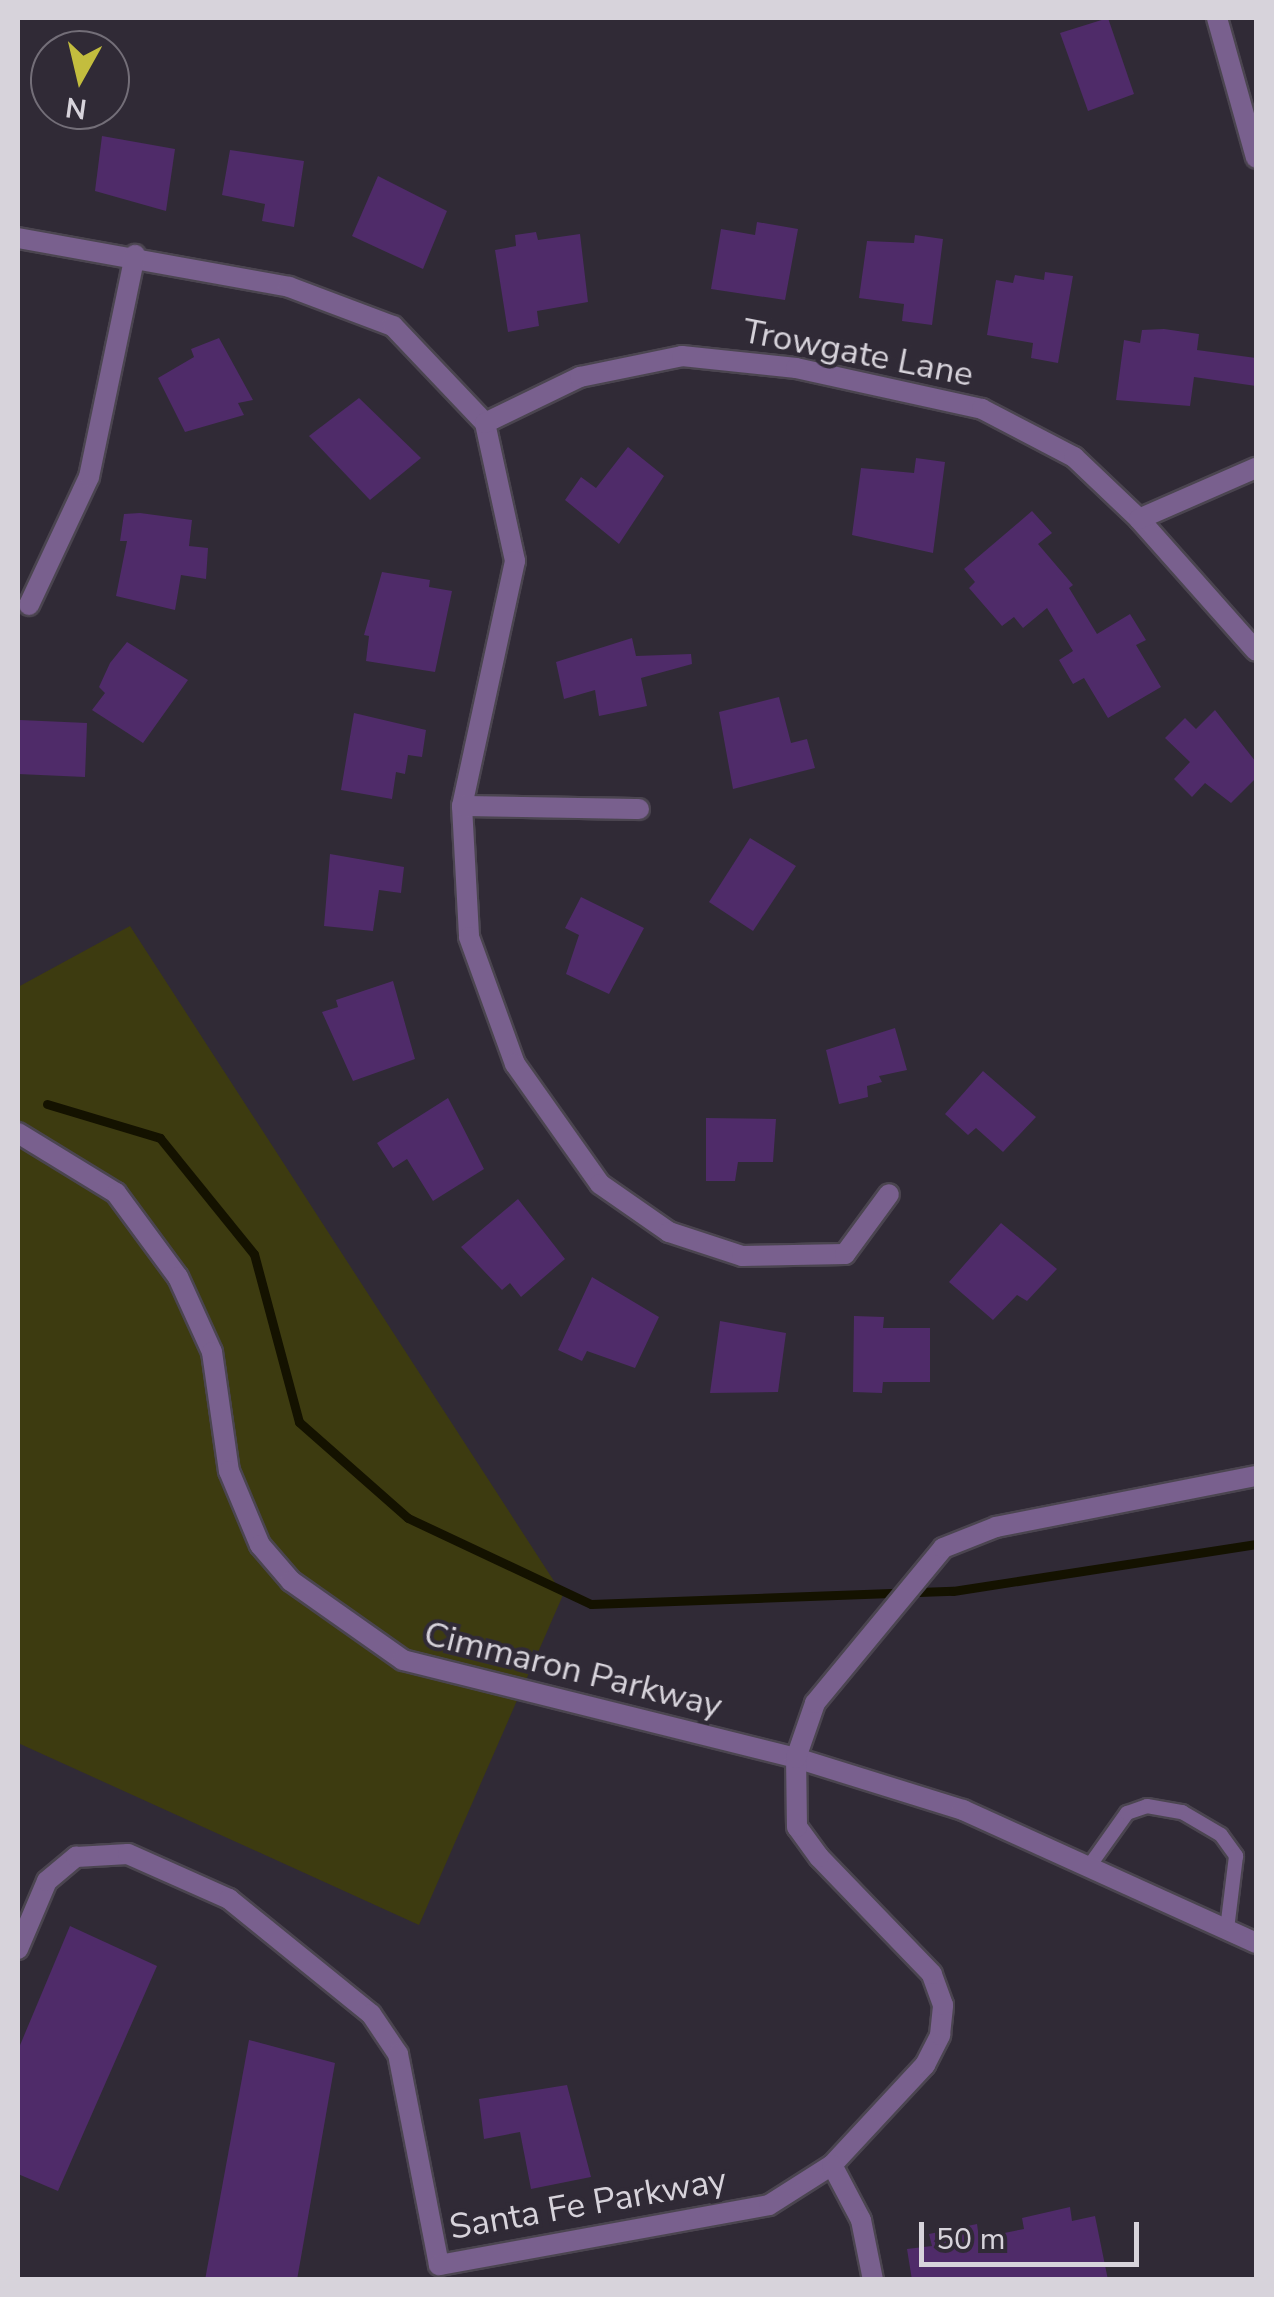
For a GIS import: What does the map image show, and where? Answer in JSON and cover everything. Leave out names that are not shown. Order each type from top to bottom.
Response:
[{"type":"street","points":[[1217,18],[1256,158]]},
{"type":"street","points":[[18,238],[134,254],[289,286],[393,326],[485,423],[515,561],[462,806],[475,955],[515,1064],[600,1184],[669,1232],[742,1256],[845,1254],[889,1194]]},
{"type":"street","points":[[29,605],[89,477],[134,254]]},
{"type":"street","name":"Trowgate Lane","points":[[485,423],[580,377],[682,356],[796,368],[982,409],[1074,457],[1139,519],[1256,651]]},
{"type":"street","points":[[1139,519],[1256,468]]},
{"type":"street","points":[[462,806],[639,809]]},
{"type":"street","name":"Cimmaron Parkway","points":[[18,1133],[116,1192],[178,1277],[212,1352],[239,1498],[260,1545],[290,1581],[403,1660],[796,1758],[963,1810],[1256,1942]]},
{"type":"street","points":[[796,1758],[815,1703],[923,1567],[943,1548],[996,1527],[1256,1476]]},
{"type":"street","name":"Santa Fe Parkway","points":[[18,1949],[47,1881],[76,1857],[128,1854],[229,1899],[371,2014],[398,2054],[439,2265],[770,2205],[832,2165],[925,2066],[940,2035],[943,2005],[932,1974],[819,1857],[798,1827],[796,1758]]},
{"type":"street","points":[[832,2165],[861,2220],[873,2280]]},
{"type":"lane","points":[[1090,1866],[1126,1813],[1147,1806],[1182,1812],[1222,1835],[1236,1856],[1227,1929]]},
{"type":"shaded area","points":[[130,926],[563,1595],[419,1925],[18,1743],[18,987]]},
{"type":"building","points":[[1108,18],[1134,94],[1088,111],[1060,33]]},
{"type":"building","points":[[102,136],[175,149],[166,211],[95,191]]},
{"type":"building","points":[[230,150],[304,161],[294,227],[262,221],[265,204],[222,195]]},
{"type":"building","points":[[378,176],[447,211],[423,269],[352,236]]},
{"type":"building","points":[[757,222],[798,229],[785,300],[711,289],[721,229],[755,235]]},
{"type":"building","points":[[536,232],[538,240],[580,234],[588,302],[537,311],[539,326],[508,332],[495,250],[516,246],[515,235]]},
{"type":"building","points":[[915,235],[943,239],[932,325],[902,321],[904,304],[859,298],[867,241],[914,243]]},
{"type":"building","points":[[1045,272],[1073,276],[1058,363],[1031,358],[1033,343],[987,335],[996,280],[1013,283],[1015,275],[1044,280]]},
{"type":"building","points":[[1142,330],[1199,334],[1197,350],[1256,358],[1256,386],[1194,377],[1190,406],[1116,400],[1124,340],[1140,343]]},
{"type":"building","points":[[219,338],[253,400],[238,403],[244,415],[185,432],[158,378],[194,357],[191,349]]},
{"type":"building","points":[[359,398],[421,458],[370,500],[309,436]]},
{"type":"building","points":[[628,447],[664,476],[619,544],[565,500],[581,477],[596,488]]},
{"type":"building","points":[[916,458],[945,462],[933,553],[852,535],[861,468],[914,473]]},
{"type":"building","points":[[1032,511],[1052,533],[1038,544],[1073,585],[1069,588],[1097,634],[1130,614],[1146,640],[1136,645],[1161,687],[1108,718],[1084,678],[1073,684],[1059,660],[1073,651],[1047,608],[1023,628],[1014,617],[1002,626],[969,588],[975,582],[964,569]]},
{"type":"building","points":[[124,514],[192,520],[189,546],[208,548],[206,579],[181,575],[175,610],[116,596],[127,541],[120,541]]},
{"type":"building","points":[[382,572],[430,580],[429,587],[452,591],[435,672],[366,661],[369,636],[364,635]]},
{"type":"building","points":[[632,638],[636,656],[691,654],[692,664],[641,678],[647,706],[599,716],[595,690],[564,699],[556,662]]},
{"type":"building","points":[[127,642],[188,680],[143,743],[92,710],[105,693],[99,687],[110,663]]},
{"type":"building","points":[[779,697],[791,743],[807,739],[815,768],[733,789],[719,712]]},
{"type":"building","points":[[1215,710],[1256,762],[1256,778],[1231,803],[1205,783],[1192,797],[1174,779],[1190,762],[1165,738],[1185,718],[1196,729]]},
{"type":"building","points":[[354,713],[426,730],[422,757],[408,755],[405,774],[396,772],[392,799],[341,790]]},
{"type":"building","points":[[20,720],[87,723],[85,777],[18,774]]},
{"type":"building","points":[[750,838],[796,866],[753,931],[709,902]]},
{"type":"building","points":[[330,854],[404,867],[401,893],[379,890],[373,931],[324,926]]},
{"type":"building","points":[[581,897],[644,928],[609,994],[566,974],[579,935],[565,928]]},
{"type":"building","points":[[393,981],[415,1059],[353,1081],[322,1012],[338,1007],[336,1000]]},
{"type":"building","points":[[895,1028],[907,1070],[879,1076],[882,1082],[867,1086],[868,1097],[839,1104],[826,1050]]},
{"type":"building","points":[[983,1071],[1036,1117],[1003,1152],[976,1128],[968,1135],[945,1114]]},
{"type":"building","points":[[448,1098],[484,1169],[433,1201],[407,1159],[393,1168],[377,1143]]},
{"type":"building","points":[[706,1118],[776,1119],[773,1162],[738,1162],[735,1181],[706,1181]]},
{"type":"building","points":[[518,1199],[565,1259],[521,1297],[510,1283],[502,1290],[461,1247]]},
{"type":"building","points":[[1001,1223],[1057,1269],[1027,1301],[1017,1295],[993,1320],[949,1282]]},
{"type":"building","points":[[592,1277],[659,1317],[635,1368],[587,1351],[582,1361],[558,1350]]},
{"type":"building","points":[[854,1316],[884,1317],[883,1328],[930,1328],[930,1382],[883,1382],[882,1393],[853,1392]]},
{"type":"building","points":[[720,1321],[786,1333],[778,1392],[710,1393]]},
{"type":"building","points":[[70,1926],[157,1966],[58,2191],[18,2174],[18,2050]]},
{"type":"building","points":[[249,2040],[335,2063],[297,2280],[205,2280]]},
{"type":"building","points":[[567,2085],[591,2177],[531,2189],[520,2132],[484,2139],[479,2099]]},
{"type":"building","points":[[1070,2207],[1072,2221],[1095,2216],[1108,2280],[912,2280],[907,2249],[932,2246],[929,2234],[977,2224],[979,2238],[1024,2229],[1022,2218]]},
{"type":"waterway","points":[[47,1104],[160,1138],[254,1254],[299,1422],[408,1518],[591,1604],[953,1591],[1256,1544]]}]
